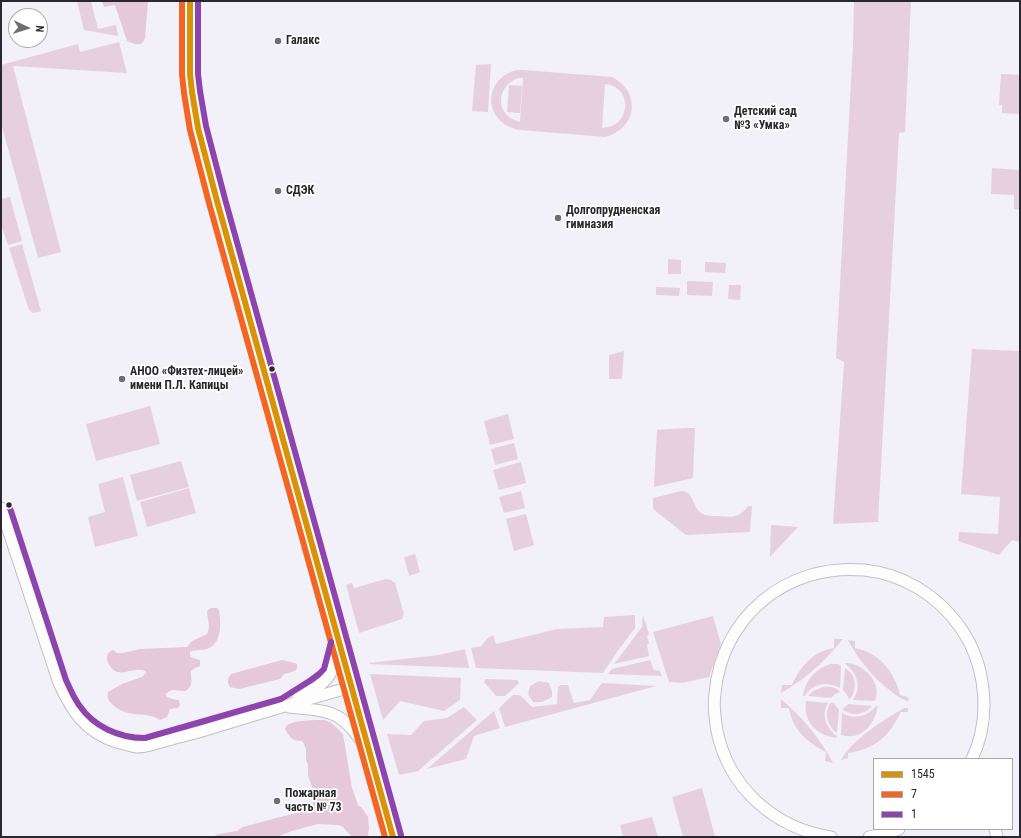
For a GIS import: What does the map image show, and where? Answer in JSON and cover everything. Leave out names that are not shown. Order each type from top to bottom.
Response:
[{"type":"main road","points":[[190,1],[190,74],[198,128],[393,837]]},
{"type":"street","points":[[1,508],[59,683],[67,701],[76,714],[95,732],[111,740],[127,745],[137,747],[146,746],[351,687]]},
{"type":"street","points":[[831,837],[792,826],[767,811],[756,802],[746,791],[733,772],[723,752],[719,738],[716,723],[714,695],[720,664],[732,636],[745,618],[761,602],[779,589],[799,578],[813,574],[828,570],[852,569],[872,571],[899,578],[912,584],[936,600],[964,632],[976,658],[980,672],[984,700],[981,728],[972,758]]},
{"type":"street","points":[[284,706],[316,688],[325,680],[331,673],[339,644]]},
{"type":"street","points":[[284,706],[323,712],[339,717],[356,733],[368,750]]},
{"type":"street","points":[[869,837],[888,835],[897,830]]},
{"type":"shaded area","points":[[77,1],[91,1],[98,29],[116,25],[118,36],[84,30]]},
{"type":"shaded area","points":[[102,1],[148,1],[145,38],[142,43],[138,44],[127,41],[115,5],[104,7]]},
{"type":"shaded area","points":[[854,1],[911,1],[905,132],[899,133],[878,522],[833,524],[844,362],[836,358],[853,45]]},
{"type":"shaded area","points":[[119,42],[127,73],[13,66],[61,252],[38,258],[1,123],[1,65],[78,44],[80,52]]},
{"type":"shaded area","points":[[491,64],[488,112],[472,111],[476,65]]},
{"type":"shaded area","points":[[516,70],[523,70],[612,77],[622,84],[628,92],[632,110],[624,126],[616,133],[605,137],[521,130],[509,126],[500,120],[494,111],[492,92],[497,83],[505,75]],"holes":[[[518,78],[523,78],[520,122],[512,119],[506,114],[502,108],[501,101],[505,88],[510,82]],[[605,84],[614,86],[621,92],[625,106],[624,114],[619,121],[612,126],[602,128]]]},
{"type":"shaded area","points":[[1001,74],[1020,75],[1020,114],[1002,113],[1002,105],[999,105]]},
{"type":"shaded area","points":[[509,85],[522,86],[520,113],[507,112]]},
{"type":"shaded area","points":[[992,168],[1020,170],[1020,210],[1014,209],[1014,195],[991,194]]},
{"type":"shaded area","points":[[10,197],[22,241],[8,245],[1,224],[1,199]]},
{"type":"shaded area","points":[[22,244],[41,311],[33,313],[29,310],[9,248]]},
{"type":"shaded area","points":[[668,259],[681,260],[681,274],[668,274]]},
{"type":"shaded area","points":[[705,262],[726,263],[725,273],[705,272]]},
{"type":"shaded area","points":[[687,281],[713,282],[712,296],[687,295]]},
{"type":"shaded area","points":[[729,285],[741,285],[740,300],[728,299]]},
{"type":"shaded area","points":[[656,287],[680,288],[679,296],[656,295]]},
{"type":"shaded area","points":[[972,349],[1020,351],[1020,542],[1012,540],[999,555],[958,541],[959,532],[998,534],[1000,497],[961,494]]},
{"type":"shaded area","points":[[624,351],[622,379],[609,379],[609,355]]},
{"type":"shaded area","points":[[150,406],[160,444],[96,461],[86,424]]},
{"type":"shaded area","points":[[508,414],[514,439],[490,445],[484,421]]},
{"type":"shaded area","points":[[695,428],[693,478],[654,487],[657,430]]},
{"type":"shaded area","points":[[514,443],[518,459],[495,465],[491,449]]},
{"type":"shaded area","points":[[181,461],[189,487],[137,501],[130,475]]},
{"type":"shaded area","points":[[521,462],[526,483],[499,490],[493,470]]},
{"type":"shaded area","points":[[123,477],[138,536],[95,547],[88,517],[105,512],[98,484]]},
{"type":"shaded area","points":[[189,488],[196,513],[147,527],[140,502]]},
{"type":"shaded area","points":[[521,491],[525,508],[504,513],[499,497]]},
{"type":"shaded area","points":[[681,491],[691,496],[698,510],[707,515],[726,517],[734,516],[741,513],[748,506],[752,506],[750,532],[686,535],[653,509],[653,498]]},
{"type":"shaded area","points":[[526,514],[534,545],[514,551],[506,519]]},
{"type":"shaded area","points":[[771,525],[798,527],[770,557]]},
{"type":"shaded area","points":[[415,554],[420,572],[409,576],[404,557]]},
{"type":"shaded area","points":[[386,579],[395,583],[404,614],[402,619],[359,633],[346,585],[352,583],[354,588]]},
{"type":"shaded area","points":[[211,608],[217,608],[219,610],[220,631],[216,641],[209,648],[190,652],[190,657],[200,660],[200,666],[191,671],[190,687],[184,691],[172,690],[167,693],[166,695],[169,698],[179,700],[180,706],[178,708],[170,709],[167,717],[160,720],[153,716],[123,711],[111,703],[108,697],[108,692],[122,684],[142,677],[146,673],[145,671],[140,670],[118,672],[114,670],[107,661],[108,654],[110,652],[113,650],[117,653],[123,653],[140,649],[187,647],[192,641],[207,634],[209,626],[207,612]]},
{"type":"shaded area","points":[[635,615],[635,628],[603,673],[476,668],[471,648],[481,646],[493,635],[496,644],[557,629],[603,627],[604,617]]},
{"type":"shaded area","points":[[643,615],[649,634],[647,637],[649,643],[647,645],[649,656],[614,664],[642,627]]},
{"type":"shaded area","points":[[713,616],[721,644],[709,677],[682,683],[669,682],[653,632]]},
{"type":"shaded area","points":[[834,639],[843,639],[815,669],[781,693],[782,685],[792,685],[803,666],[808,661],[826,650],[834,648]]},
{"type":"shaded area","points":[[848,640],[855,641],[855,648],[864,650],[885,665],[898,687],[900,695],[907,697],[909,699],[908,701],[898,696],[873,675],[865,666]]},
{"type":"shaded area","points":[[465,649],[469,668],[369,664],[439,655]]},
{"type":"shaded area","points":[[282,660],[297,664],[295,671],[284,674],[280,679],[239,689],[230,687],[228,683],[228,679],[231,674]]},
{"type":"shaded area","points":[[650,660],[654,670],[660,671],[662,676],[608,674],[612,669]]},
{"type":"shaded area","points":[[845,663],[858,666],[871,676],[877,690],[875,701],[853,700],[856,695],[858,685],[857,680],[853,671]]},
{"type":"shaded area","points":[[831,664],[838,664],[841,666],[840,688],[830,684],[821,684],[812,688],[805,696],[803,696],[806,685],[812,676],[816,672]]},
{"type":"shaded area","points":[[845,668],[852,674],[855,682],[853,695],[850,699],[843,690]]},
{"type":"shaded area","points":[[370,674],[461,678],[460,700],[444,711],[400,701],[383,720]]},
{"type":"shaded area","points":[[485,679],[517,680],[519,683],[505,696],[496,696],[484,682]]},
{"type":"shaded area","points":[[539,681],[549,683],[552,691],[552,697],[542,702],[533,702],[528,694],[530,686]]},
{"type":"shaded area","points":[[602,683],[656,686],[505,727],[499,708],[513,695],[520,695],[532,707],[557,704],[558,687],[561,685],[568,685],[574,703],[590,700]]},
{"type":"shaded area","points":[[823,687],[833,687],[840,692],[831,698],[808,696],[813,691]]},
{"type":"shaded area","points":[[781,699],[796,713],[823,745],[833,763],[825,761],[826,752],[807,740],[797,729],[789,708],[781,708]]},
{"type":"shaded area","points":[[806,701],[828,703],[825,717],[827,725],[837,736],[836,738],[822,734],[812,726],[807,715]]},
{"type":"shaded area","points":[[830,703],[834,703],[839,710],[837,733],[831,727],[828,720],[827,711]]},
{"type":"shaded area","points":[[849,704],[872,706],[862,713],[854,714],[846,712],[842,709]]},
{"type":"shaded area","points":[[876,706],[878,706],[876,713],[866,730],[855,736],[841,735],[842,713],[856,717],[869,713]]},
{"type":"shaded area","points":[[464,707],[477,720],[418,771],[399,775],[387,734],[411,735],[424,721],[447,718]]},
{"type":"shaded area","points":[[904,708],[908,708],[908,712],[901,712],[892,728],[874,745],[848,753],[848,758],[841,760],[861,737]]},
{"type":"shaded area","points":[[494,711],[500,728],[474,736],[466,759],[427,769]]},
{"type":"shaded area","points":[[316,720],[330,722],[343,734],[352,788],[358,805],[368,817],[368,837],[352,837],[343,827],[338,825],[318,824],[277,837],[213,837],[312,808],[314,792],[308,776],[306,749],[302,741],[293,739],[285,729],[289,724],[300,721]]},
{"type":"shaded area","points":[[702,788],[715,837],[683,837],[672,797]]},
{"type":"shaded area","points":[[652,817],[658,837],[623,837],[620,825]]},
{"type":"transit line","name":"7","points":[[182,1],[182,74],[190,130],[385,837]]},
{"type":"transit line","name":"1545","points":[[190,1],[190,74],[198,128],[393,837]]},
{"type":"transit line","name":"1","points":[[198,1],[198,74],[206,126],[401,835]]},
{"type":"transit line","name":"1","points":[[9,505],[66,680],[75,699],[85,713],[108,730],[126,736],[145,738],[281,699],[311,680],[324,669],[331,642]]},
{"type":"place","name":"Галакс","points":[[278,41]]},
{"type":"place","name":"Детский сад №3 «Умка»","points":[[726,119]]},
{"type":"place","name":"СДЭК","points":[[278,191]]},
{"type":"place","name":"Долгопрудненская гимназия","points":[[558,218]]},
{"type":"place","name":"АНОО «Физтех-лицей» имени П.Л. Капицы","points":[[122,379]]},
{"type":"place","name":"Пожарная часть № 73","points":[[277,801]]}]
